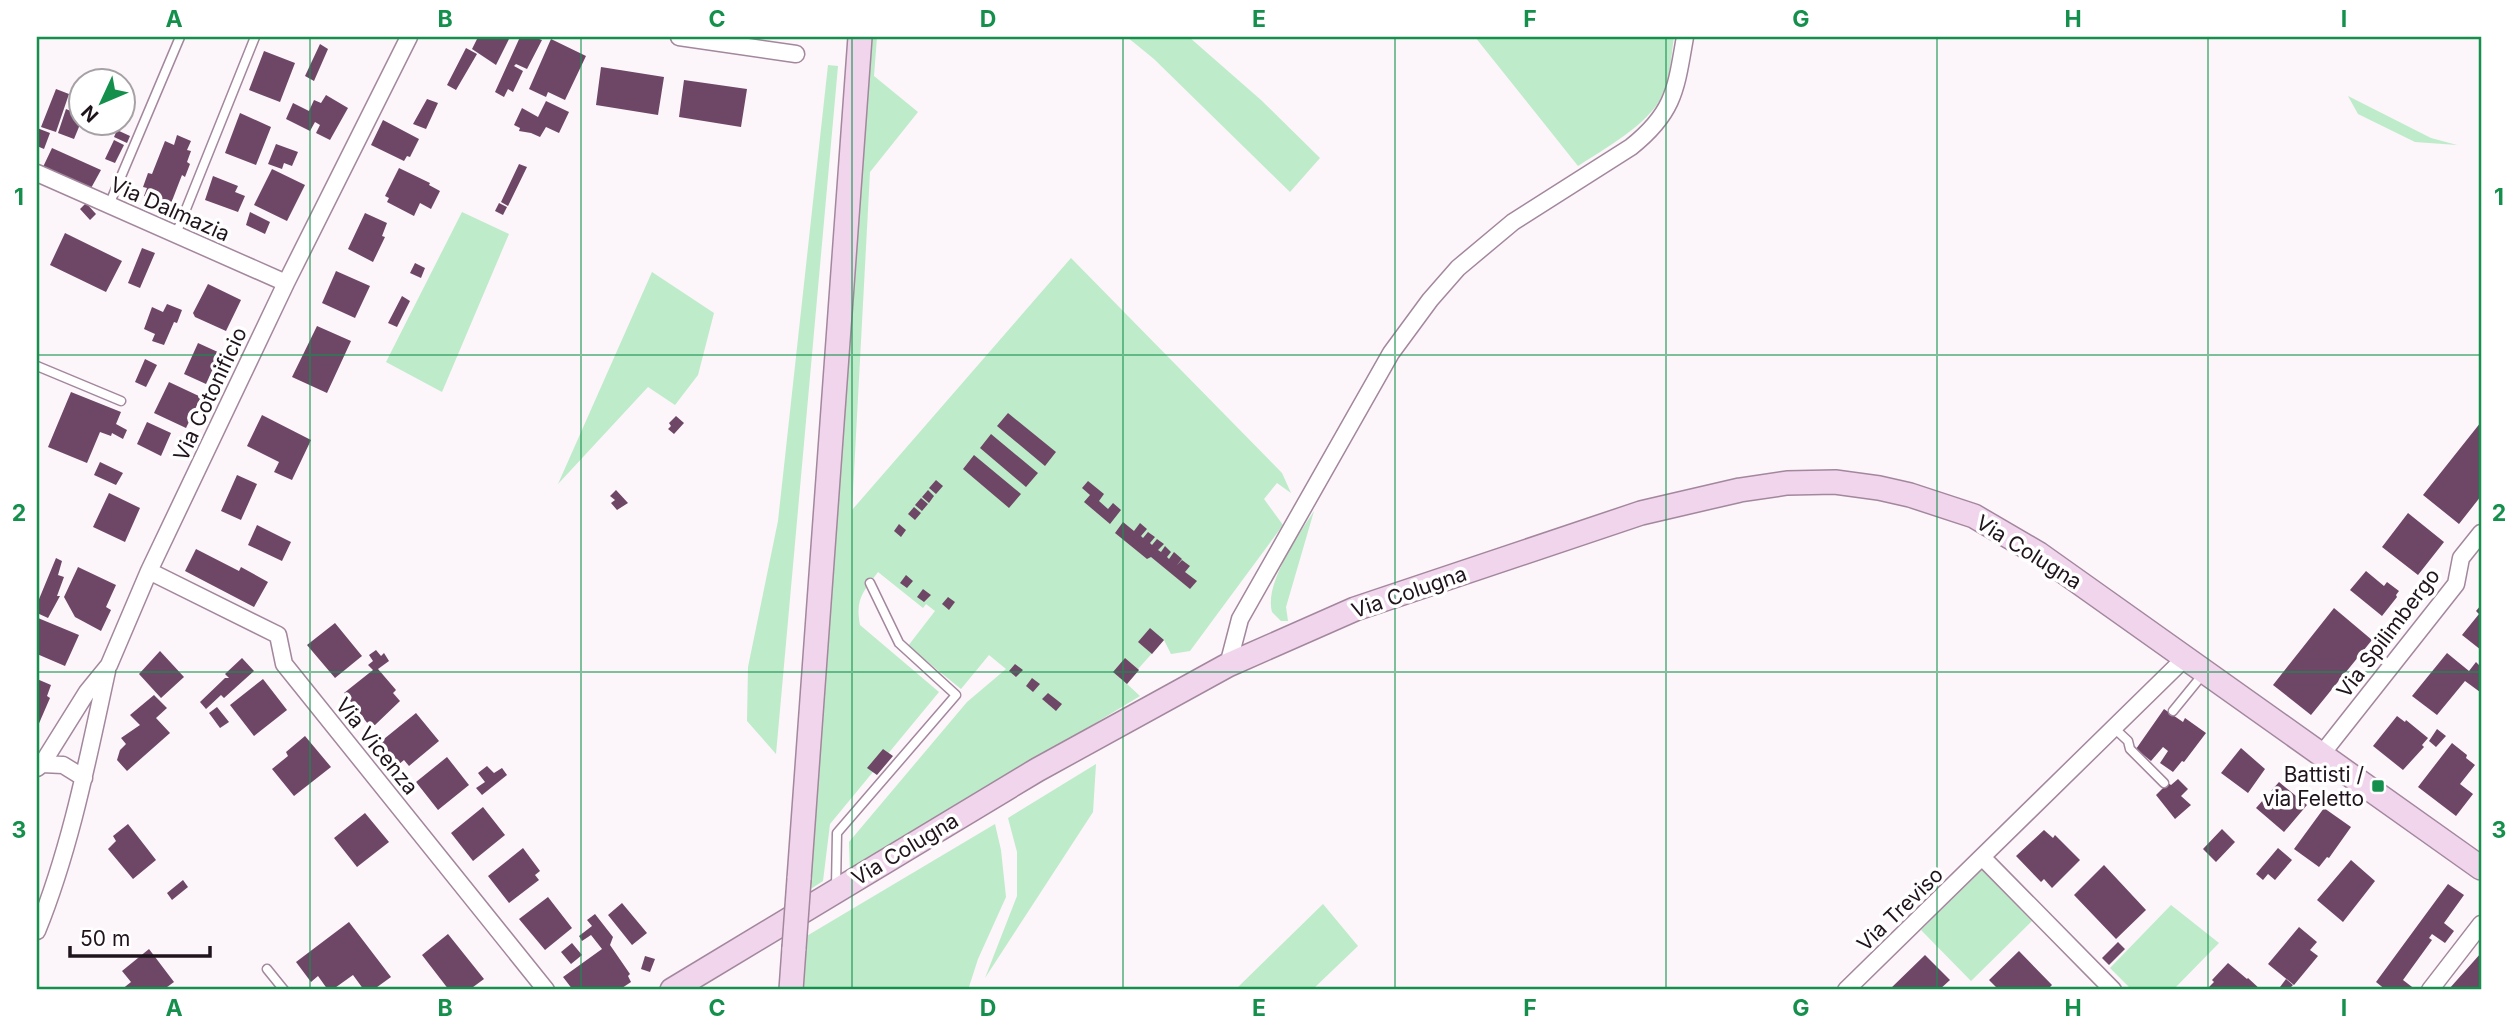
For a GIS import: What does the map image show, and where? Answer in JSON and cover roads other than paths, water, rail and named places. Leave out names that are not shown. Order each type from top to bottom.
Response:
[{"type":"street","name":"Via Cotonificio","points":[[39,766],[87,692],[109,665],[149,571],[286,283],[409,37]]},
{"type":"street","points":[[679,37],[796,54]]},
{"type":"street","points":[[791,990],[860,37]]},
{"type":"street","points":[[1228,665],[1240,619],[1366,396],[1406,332],[1458,268],[1513,222],[1647,134],[1662,118],[1674,96],[1685,37]]},
{"type":"street","name":"Via Dalmazia","points":[[37,173],[286,283]]},
{"type":"street","name":"Via Colugna","points":[[672,990],[1037,770],[1228,665],[1355,610],[1641,513],[1740,490],[1787,483],[1835,482],[1879,488],[1974,516],[2039,554],[2481,868]]},
{"type":"street","name":"Via Spilimbergo","points":[[2321,755],[2456,584],[2461,558],[2481,533]]},
{"type":"street","name":"Via Vicenza","points":[[149,571],[278,635],[285,664],[545,990]]},
{"type":"street","name":"Via Treviso","points":[[1846,990],[2185,658]]},
{"type":"street","points":[[37,931],[55,886],[84,778],[109,665]]},
{"type":"street","name":"Via Cotonificio","points":[[39,766],[63,765],[84,778]]},
{"type":"street","points":[[1982,857],[2113,990]]},
{"type":"street","points":[[2430,990],[2481,924]]},
{"type":"lane","points":[[109,205],[180,37]]},
{"type":"lane","points":[[177,234],[255,37]]},
{"type":"lane","points":[[37,366],[121,401]]},
{"type":"lane","points":[[836,890],[837,834],[956,695],[900,643],[870,583]]},
{"type":"lane","points":[[2173,711],[2204,673]]},
{"type":"lane","points":[[2115,727],[2128,741],[2130,749],[2164,783]]},
{"type":"lane","points":[[267,968],[284,990]]},
{"type":"place","name":"Battisti / via Feletto","points":[[2378,786]]}]
